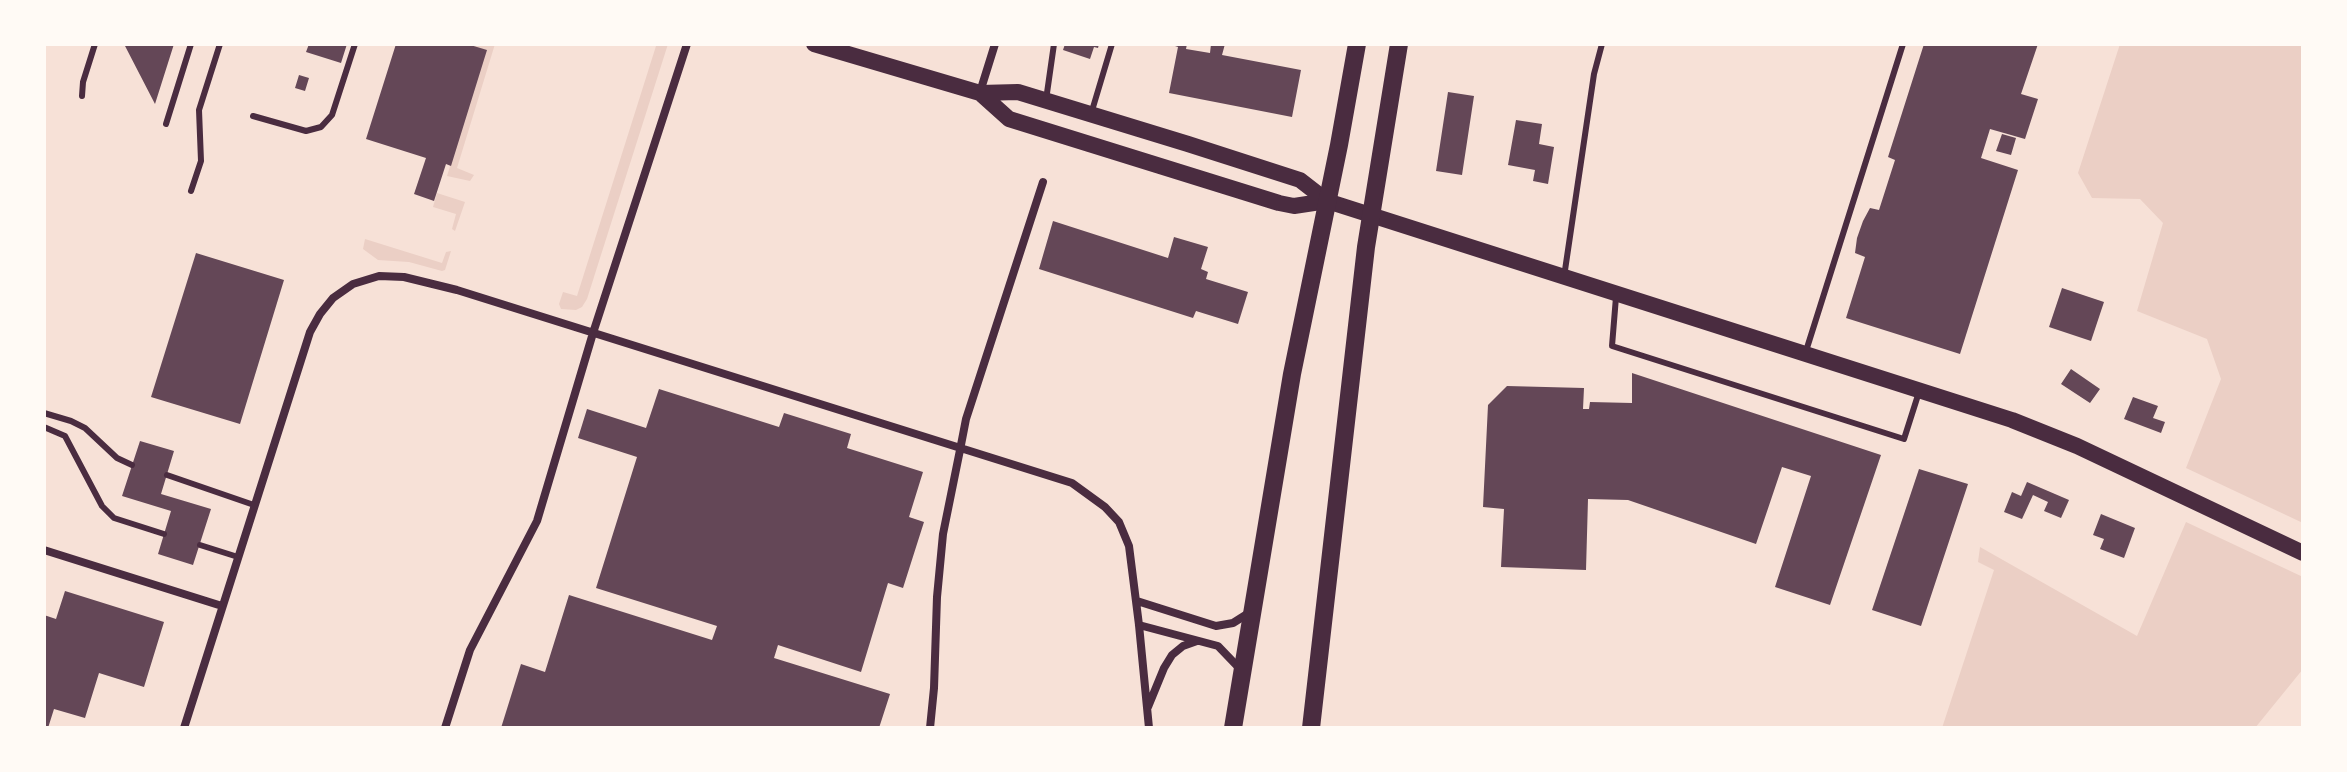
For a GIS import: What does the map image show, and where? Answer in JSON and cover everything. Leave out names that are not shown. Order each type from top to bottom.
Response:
[{"type":"highway","points":[[1233,728],[1292,374],[1357,44]]},
{"type":"highway","points":[[1311,728],[1370,215],[1399,44]]},
{"type":"main road","points":[[819,45],[980,93],[1018,92],[1091,114],[1300,180],[1327,201],[2012,420],[2063,440],[2303,553]]},
{"type":"main road","points":[[980,93],[1009,119],[1279,203],[1294,206],[1327,201]]},
{"type":"street","points":[[445,728],[470,650],[537,521],[593,333],[687,44]]},
{"type":"street","points":[[980,93],[995,44]]},
{"type":"street","points":[[930,728],[942,549],[966,419],[1043,182]]},
{"type":"street","points":[[184,728],[310,332],[333,298],[353,284],[379,276],[432,282],[1072,483],[1105,507],[1119,522],[1129,546],[1149,728]]},
{"type":"street","points":[[44,550],[222,606]]},
{"type":"street","points":[[1137,601],[1216,626],[1233,623],[1252,610]]},
{"type":"street","points":[[1139,625],[1218,646],[1243,672]]},
{"type":"street","points":[[1148,707],[1172,655],[1183,646],[1198,641]]},
{"type":"lane","points":[[82,96],[83,82],[95,44]]},
{"type":"lane","points":[[166,124],[191,44]]},
{"type":"lane","points":[[191,191],[201,161],[199,110],[220,44]]},
{"type":"lane","points":[[253,116],[306,131],[321,127],[332,115],[355,44]]},
{"type":"lane","points":[[1046,100],[1054,44]]},
{"type":"lane","points":[[1091,114],[1112,44]]},
{"type":"lane","points":[[1564,277],[1594,74],[1602,44]]},
{"type":"lane","points":[[1805,354],[1903,44]]},
{"type":"lane","points":[[1616,294],[1612,346],[1904,439],[1919,390]]},
{"type":"lane","points":[[44,413],[85,428],[117,458],[132,465]]},
{"type":"lane","points":[[44,427],[65,436],[102,506],[114,518],[164,534]]},
{"type":"lane","points":[[167,475],[254,505]]},
{"type":"lane","points":[[200,545],[238,557]]},
{"type":"shaded area","points":[[467,44],[495,44],[457,168],[474,175],[470,181],[447,176],[486,51]]},
{"type":"shaded area","points":[[652,44],[668,44],[587,299],[576,310],[561,309],[559,304],[563,292],[577,296],[656,46]]},
{"type":"shaded area","points":[[2120,44],[2303,44],[2303,523],[2186,468],[2221,379],[2207,339],[2137,311],[2163,223],[2140,199],[2092,198],[2078,173]]},
{"type":"shaded area","points":[[437,193],[465,202],[455,231],[452,229],[456,214],[433,207]]},
{"type":"shaded area","points":[[365,239],[442,263],[446,252],[451,251],[442,271],[409,262],[378,260],[363,249]]},
{"type":"shaded area","points":[[2186,522],[2303,577],[2303,669],[2255,728],[1942,728],[1994,570],[1978,562],[1980,547],[2137,636]]},
{"type":"building","points":[[124,44],[174,44],[155,104]]},
{"type":"building","points":[[309,44],[347,44],[341,63],[306,52]]},
{"type":"building","points":[[396,44],[467,44],[487,50],[451,166],[446,164],[434,201],[414,194],[426,158],[366,139]]},
{"type":"building","points":[[1065,44],[1099,44],[1098,48],[1094,47],[1090,59],[1063,50]]},
{"type":"building","points":[[1169,44],[1187,44],[1186,49],[1210,53],[1211,44],[1225,44],[1222,55],[1301,70],[1292,117],[1169,93],[1178,47]]},
{"type":"building","points":[[1924,44],[2038,44],[2021,94],[2038,99],[2025,139],[1990,129],[1981,158],[2018,170],[1960,354],[1846,318],[1865,257],[1855,253],[1857,238],[1870,208],[1879,210],[1895,160],[1888,157]]},
{"type":"building","points":[[299,75],[309,78],[305,91],[295,88]]},
{"type":"building","points":[[1448,92],[1474,96],[1462,175],[1436,171]]},
{"type":"building","points":[[1516,120],[1542,124],[1539,144],[1554,147],[1548,184],[1533,181],[1535,170],[1508,165]]},
{"type":"building","points":[[2002,134],[2016,138],[2011,155],[1996,151]]},
{"type":"building","points":[[1053,221],[1168,258],[1174,237],[1208,247],[1201,269],[1208,272],[1206,279],[1248,292],[1238,324],[1196,311],[1193,318],[1039,269]]},
{"type":"building","points":[[196,253],[284,280],[240,424],[151,397]]},
{"type":"building","points":[[2062,288],[2104,302],[2091,341],[2049,327]]},
{"type":"building","points":[[2071,369],[2100,389],[2090,403],[2061,384]]},
{"type":"building","points":[[1632,373],[1881,455],[1830,605],[1775,587],[1811,476],[1782,467],[1756,544],[1628,500],[1588,499],[1586,570],[1501,567],[1504,509],[1483,507],[1488,405],[1507,386],[1584,388],[1583,409],[1589,409],[1590,402],[1632,403]]},
{"type":"building","points":[[659,389],[779,427],[784,413],[851,434],[847,448],[923,472],[909,517],[924,522],[903,588],[888,583],[861,672],[778,645],[774,658],[890,694],[879,728],[501,728],[521,664],[545,672],[569,595],[712,640],[717,626],[596,588],[637,457],[578,438],[587,409],[646,428]]},
{"type":"building","points":[[2133,397],[2158,406],[2153,418],[2165,422],[2161,433],[2124,419]]},
{"type":"building","points":[[140,441],[174,451],[161,494],[211,509],[193,565],[158,554],[171,511],[122,496]]},
{"type":"building","points":[[1919,469],[1968,484],[1921,626],[1872,610]]},
{"type":"building","points":[[2027,482],[2069,500],[2061,518],[2044,511],[2048,502],[2033,495],[2022,519],[2004,512],[2012,492],[2021,496]]},
{"type":"building","points":[[2101,514],[2135,528],[2124,558],[2100,549],[2104,539],[2093,535]]},
{"type":"building","points":[[65,591],[164,622],[144,687],[99,673],[85,718],[54,709],[48,728],[44,728],[44,615],[56,619]]}]
